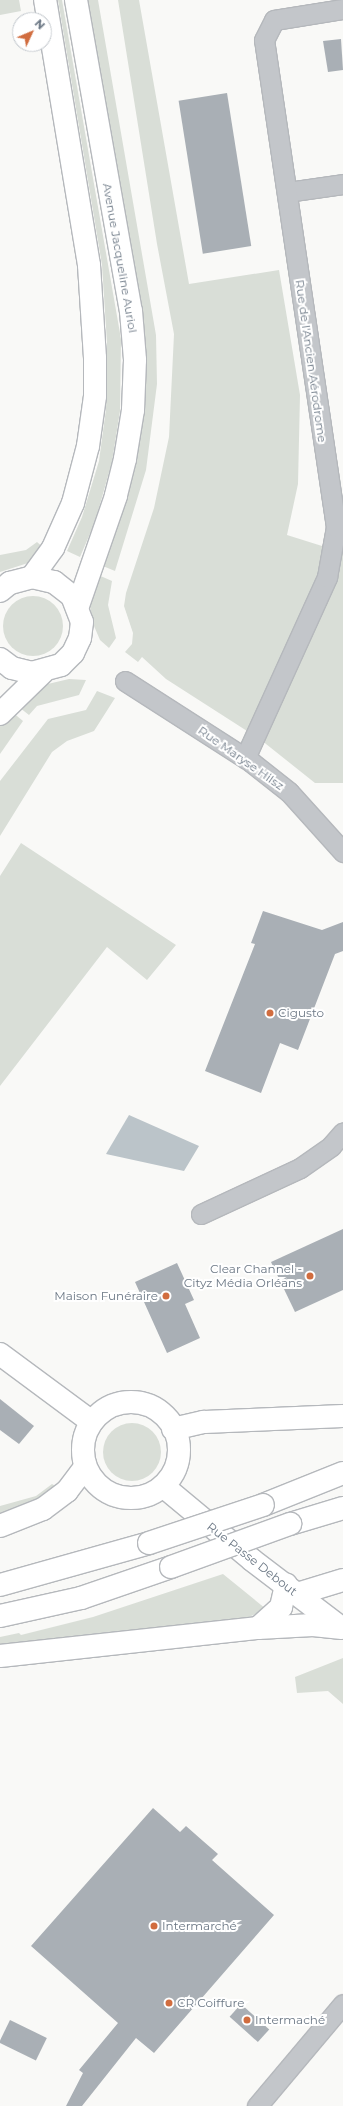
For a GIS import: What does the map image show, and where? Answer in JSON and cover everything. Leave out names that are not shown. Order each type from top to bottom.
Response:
[{"type":"main road","points":[[32,577],[53,548],[73,503],[88,446],[95,388],[89,265],[45,0]]},
{"type":"main road","name":"Avenue Jacqueline Auriol","points":[[43,672],[61,665],[73,653],[80,638],[80,614],[116,496],[125,459],[133,410],[135,360],[131,311],[76,0]]},
{"type":"main road","points":[[3,585],[32,577],[44,578],[64,588],[80,614]]},
{"type":"main road","points":[[0,659],[22,672],[43,672]]},
{"type":"main road","points":[[0,714],[43,672]]},
{"type":"main road","points":[[0,1354],[92,1422]]},
{"type":"main road","points":[[134,1402],[150,1406],[164,1416],[174,1429],[178,1444],[178,1460],[164,1486],[148,1496],[118,1497],[93,1480],[86,1467],[82,1452],[84,1436],[92,1422],[103,1410],[118,1404],[134,1402]]},
{"type":"main road","points":[[174,1429],[204,1422],[343,1416]]},
{"type":"main road","points":[[0,1526],[42,1509],[67,1491],[86,1467]]},
{"type":"main road","points":[[0,1585],[149,1543],[263,1505],[343,1473]]},
{"type":"main road","name":"Rue Passe Debout","points":[[164,1486],[291,1589],[343,1629]]},
{"type":"main road","points":[[0,1616],[81,1598],[290,1524],[343,1508]]},
{"type":"main road","points":[[258,1628],[281,1607],[291,1589],[343,1580]]},
{"type":"main road","points":[[0,1656],[258,1628],[313,1624],[343,1629]]},
{"type":"street","name":"Rue de l'Ancien Aérodrome","points":[[245,758],[327,577],[336,526],[264,40],[274,20],[343,9]]},
{"type":"street","points":[[287,192],[343,184]]},
{"type":"street","name":"Rue Maryse Hilsz","points":[[125,681],[245,758],[290,792],[343,852]]},
{"type":"street","points":[[202,1214],[300,1168],[337,1145],[343,1132]]},
{"type":"street","points":[[257,2106],[343,2004]]},
{"type":"shaded area","points":[[0,0],[19,0],[21,11],[0,15]]},
{"type":"shaded area","points":[[58,0],[62,0],[121,339],[120,411],[112,462],[95,522],[80,557],[67,551],[82,517],[99,461],[106,409],[107,343],[102,265]]},
{"type":"shaded area","points":[[80,0],[98,0],[156,335],[157,384],[146,470],[115,571],[98,564],[136,420]]},
{"type":"shaded area","points":[[118,0],[139,0],[189,284],[279,270],[300,395],[298,484],[287,535],[322,546],[343,542],[343,783],[315,783],[261,740],[166,679],[142,657],[138,662],[125,652],[132,644],[133,633],[124,606],[126,593],[154,508],[169,437],[174,334],[157,244]]},
{"type":"shaded area","points":[[37,542],[45,549],[37,556],[28,563],[0,572],[0,555],[26,550]]},
{"type":"shaded area","points":[[96,574],[112,581],[108,605],[116,638],[109,648],[100,640],[94,626],[90,607]]},
{"type":"shaded area","points":[[27,596],[39,596],[50,601],[58,609],[63,620],[61,638],[50,651],[39,656],[27,656],[16,651],[8,643],[3,632],[3,620],[8,609],[16,601]]},
{"type":"shaded area","points":[[69,679],[86,680],[79,695],[37,706],[29,715],[15,704],[35,687]]},
{"type":"shaded area","points":[[97,691],[115,698],[94,731],[67,741],[52,752],[0,836],[0,781],[48,719],[86,710]]},
{"type":"shaded area","points":[[11,711],[23,721],[0,754],[0,726]]},
{"type":"shaded area","points":[[21,843],[176,945],[147,980],[107,947],[0,1086],[0,876]]},
{"type":"shaded area","points":[[129,1115],[199,1146],[184,1171],[106,1154]]},
{"type":"shaded area","points":[[126,1423],[138,1423],[153,1431],[161,1446],[161,1458],[153,1473],[138,1481],[126,1481],[111,1473],[103,1458],[103,1446],[111,1431]]},
{"type":"shaded area","points":[[52,1484],[57,1487],[39,1500],[0,1516],[0,1506],[36,1496]]},
{"type":"shaded area","points":[[223,1574],[266,1609],[236,1623],[0,1645],[0,1637],[19,1633],[21,1635],[93,1617]]},
{"type":"shaded area","points":[[343,1658],[343,1704],[328,1691],[297,1693],[295,1677]]},
{"type":"building","points":[[341,39],[343,70],[328,72],[323,41]]},
{"type":"building","points":[[227,93],[251,246],[203,254],[179,101]]},
{"type":"building","name":"Cigusto","points":[[263,911],[322,930],[343,922],[343,951],[335,954],[298,1050],[280,1043],[261,1093],[205,1071],[255,944],[251,943]]},
{"type":"building","name":"Clear Channel - Cityz Média Orléans","points":[[343,1229],[343,1290],[295,1312],[271,1262]]},
{"type":"building","points":[[177,1263],[194,1300],[185,1304],[200,1338],[167,1353],[135,1282]]},
{"type":"building","points":[[0,1399],[34,1426],[19,1444],[0,1430]]},
{"type":"building","points":[[153,1808],[180,1832],[186,1826],[218,1854],[212,1860],[274,1915],[154,2053],[136,2038],[82,2106],[66,2106],[83,2073],[79,2070],[118,2023],[31,1946]]},
{"type":"building","name":"Intermaché","points":[[241,2004],[269,2029],[258,2042],[230,2017]]},
{"type":"building","points":[[10,2020],[47,2038],[36,2060],[0,2043]]},
{"type":"place","name":"Cigusto","points":[[270,1013]]},
{"type":"place","name":"Clear Channel - Cityz Média Orléans","points":[[310,1276]]},
{"type":"place","name":"Maison Funéraire","points":[[166,1296]]},
{"type":"place","name":"Intermarché","points":[[154,1926]]},
{"type":"place","name":"CR Coiffure","points":[[169,2003]]},
{"type":"place","name":"Intermaché","points":[[247,2020]]}]
